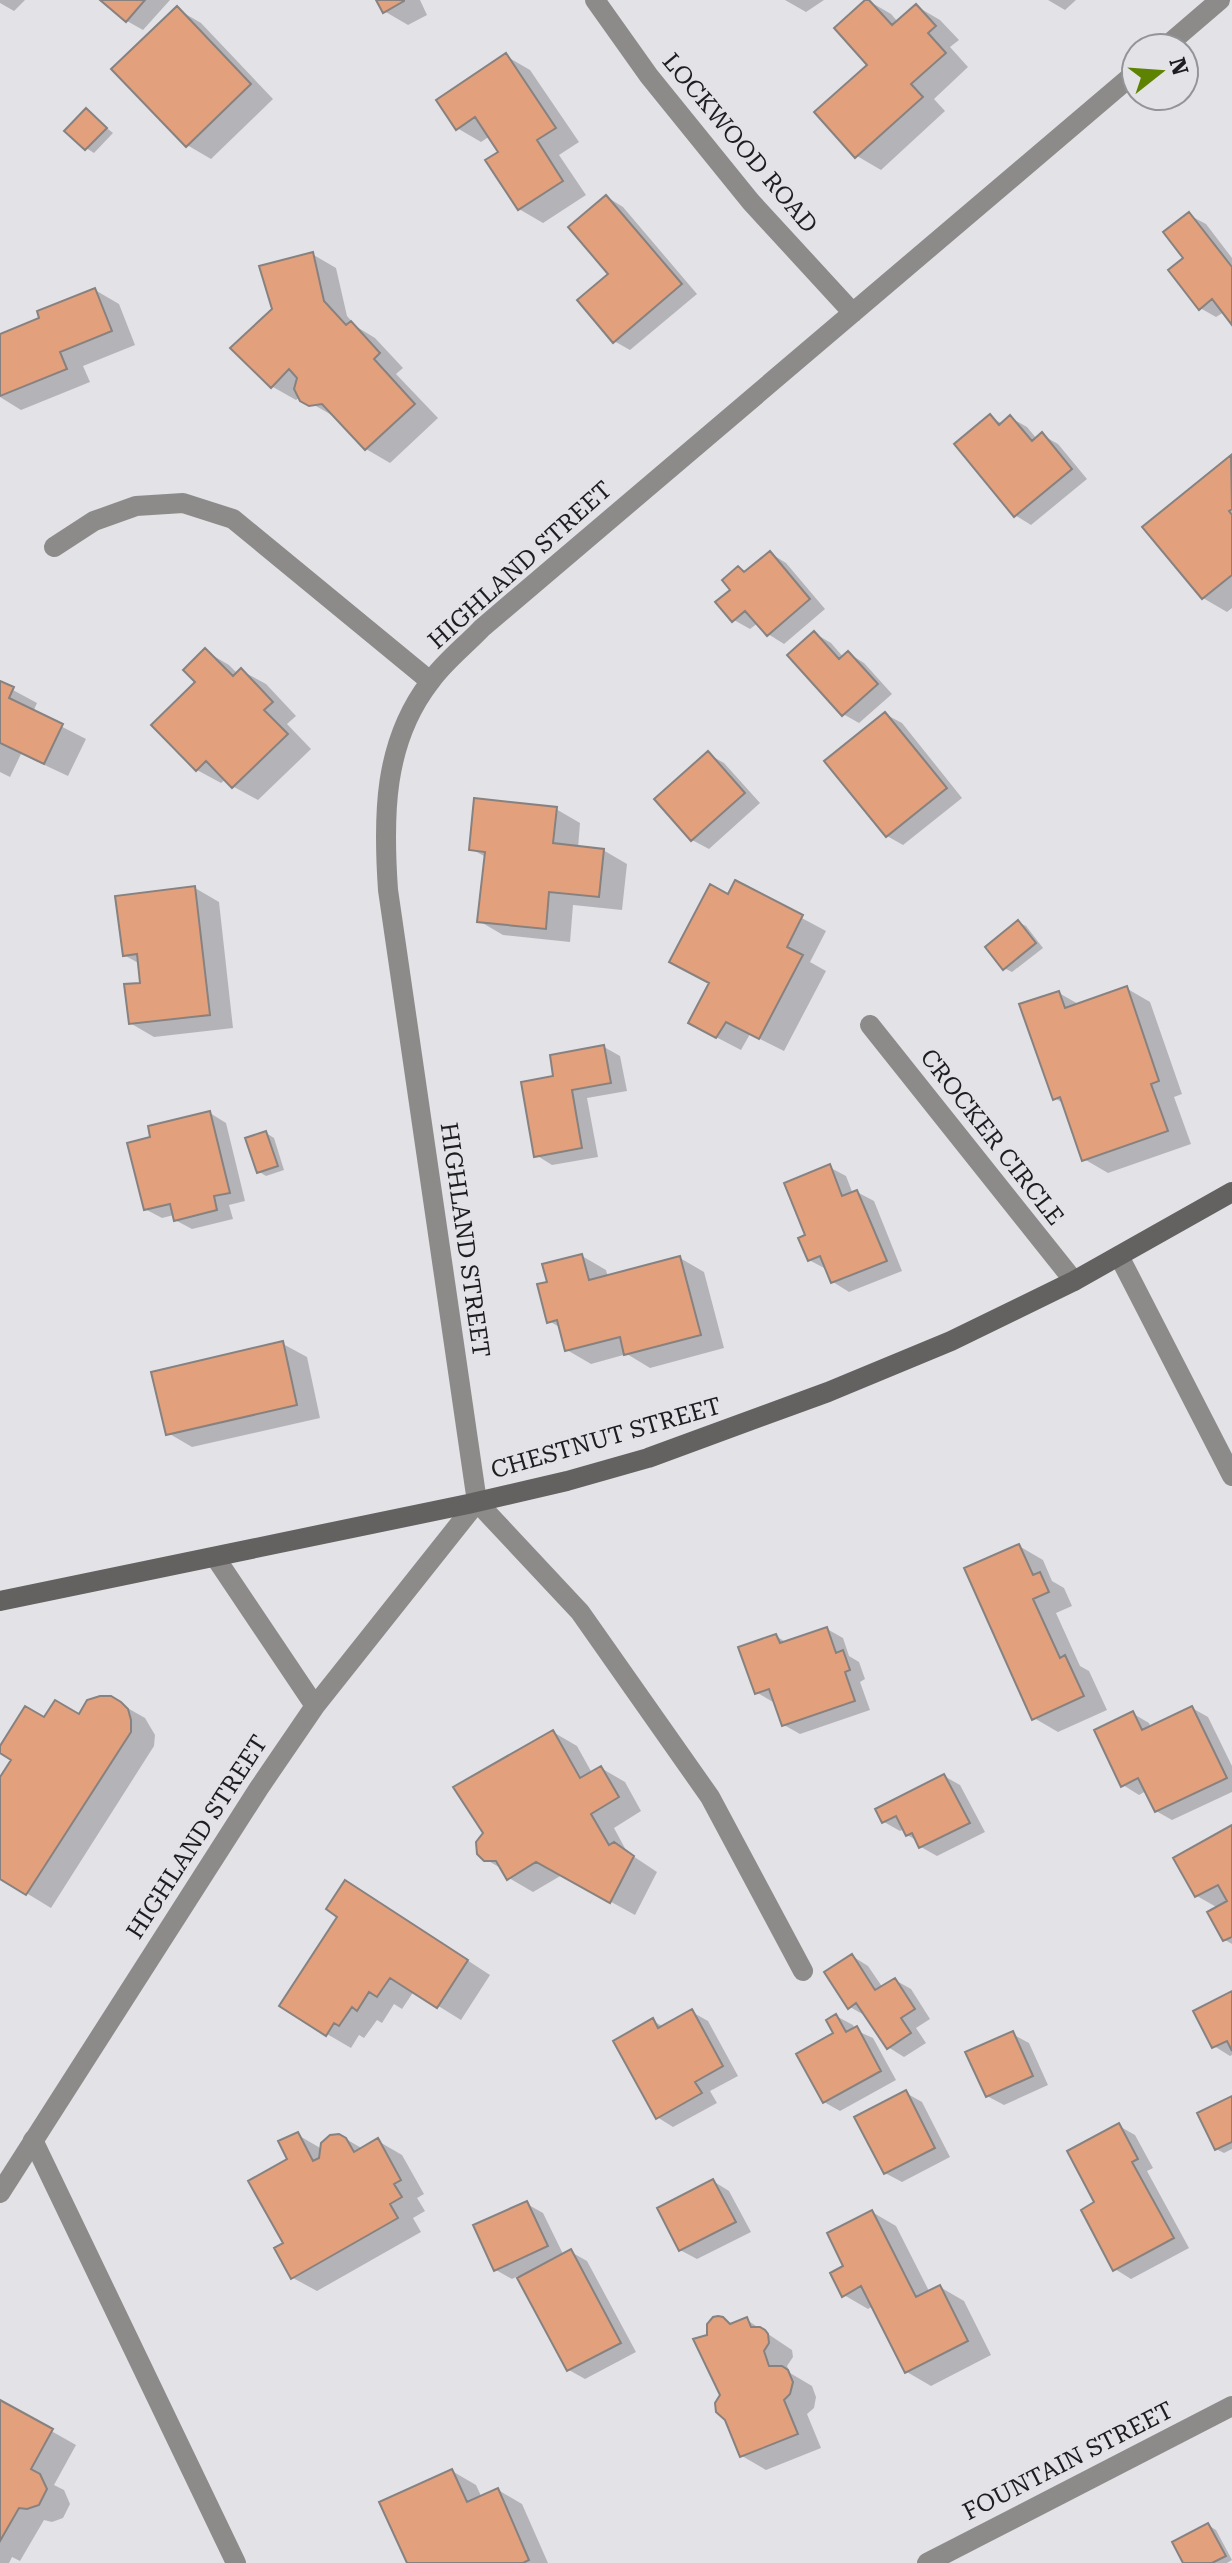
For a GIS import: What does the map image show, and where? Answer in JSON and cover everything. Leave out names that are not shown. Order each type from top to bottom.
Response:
[{"type":"main road","name":"CHESTNUT STREET","points":[[0,1601],[477,1502],[607,1470],[726,1431],[951,1341],[1074,1281],[1232,1192]]},
{"type":"street","name":"LOCKWOOD ROAD","points":[[595,0],[649,76],[751,202],[853,313]]},
{"type":"street","points":[[1183,32],[1220,0]]},
{"type":"street","name":"HIGHLAND STREET","points":[[0,2193],[259,1788],[315,1706],[477,1502],[388,890],[384,832],[389,775],[407,723],[430,681],[482,628],[1120,86]]},
{"type":"street","points":[[54,547],[94,521],[136,506],[183,503],[233,519],[430,681]]},
{"type":"street","name":"CROCKER CIRCLE","points":[[870,1025],[1074,1281]]},
{"type":"street","points":[[1119,1256],[1232,1476]]},
{"type":"street","points":[[477,1502],[580,1612],[701,1785],[803,1971]]},
{"type":"street","points":[[215,1557],[315,1706]]},
{"type":"street","points":[[33,2140],[236,2563]]},
{"type":"street","name":"FOUNTAIN STREET","points":[[927,2563],[956,2556],[1232,2406]]},
{"type":"building","points":[[100,0],[145,0],[126,22]]},
{"type":"building","points":[[376,0],[404,0],[404,1],[383,13]]},
{"type":"building","points":[[865,0],[869,0],[892,25],[916,4],[936,26],[928,33],[946,53],[911,84],[923,97],[855,158],[814,112],[867,65],[834,28]]},
{"type":"building","points":[[177,6],[251,84],[186,147],[111,69]]},
{"type":"building","points":[[506,53],[556,128],[537,140],[563,181],[518,210],[485,160],[498,152],[475,117],[456,130],[436,100]]},
{"type":"building","points":[[86,108],[107,128],[85,150],[64,131]]},
{"type":"building","points":[[606,195],[682,284],[613,343],[577,300],[608,274],[568,227]]},
{"type":"building","points":[[1189,212],[1232,267],[1232,325],[1212,299],[1199,310],[1168,270],[1183,258],[1163,232]]},
{"type":"building","points":[[313,252],[324,301],[346,325],[351,321],[380,353],[374,359],[415,404],[365,450],[322,404],[309,406],[300,401],[294,389],[297,378],[289,369],[271,388],[230,348],[272,309],[259,266]]},
{"type":"building","points":[[95,288],[112,331],[60,352],[67,369],[0,396],[0,334],[39,318],[37,311]]},
{"type":"building","points":[[990,414],[999,425],[1010,415],[1032,441],[1042,432],[1072,469],[1014,517],[954,444]]},
{"type":"building","points":[[1231,455],[1232,509],[1229,511],[1232,515],[1232,575],[1202,599],[1142,527]]},
{"type":"building","points":[[770,551],[810,599],[767,636],[745,611],[732,622],[715,602],[730,590],[722,580],[738,566],[744,572]]},
{"type":"building","points":[[814,631],[839,659],[848,651],[878,684],[842,716],[787,655]]},
{"type":"building","points":[[205,648],[233,676],[241,668],[273,702],[264,710],[288,734],[232,788],[206,761],[196,771],[151,725],[195,682],[183,670]]},
{"type":"building","points":[[0,681],[14,687],[9,698],[63,724],[44,764],[0,743]]},
{"type":"building","points":[[885,712],[947,788],[886,837],[824,761]]},
{"type":"building","points":[[708,751],[745,793],[691,841],[654,799]]},
{"type":"building","points":[[474,798],[557,807],[553,843],[604,849],[599,897],[549,892],[546,929],[477,922],[485,852],[469,850]]},
{"type":"building","points":[[735,880],[803,915],[787,947],[803,955],[759,1039],[726,1022],[716,1038],[688,1023],[709,983],[669,962],[710,884],[728,894]]},
{"type":"building","points":[[195,886],[210,1015],[129,1024],[124,984],[140,983],[137,954],[123,956],[115,896]]},
{"type":"building","points":[[1018,920],[1036,943],[1003,970],[985,947]]},
{"type":"building","points":[[1127,986],[1159,1081],[1151,1084],[1168,1131],[1082,1161],[1060,1097],[1053,1100],[1019,1004],[1059,991],[1065,1008]]},
{"type":"building","points":[[604,1045],[611,1083],[572,1090],[582,1148],[534,1157],[521,1082],[553,1076],[550,1055]]},
{"type":"building","points":[[210,1111],[230,1193],[214,1196],[217,1210],[174,1221],[170,1204],[144,1210],[127,1143],[150,1137],[148,1126]]},
{"type":"building","points":[[266,1131],[278,1166],[257,1173],[245,1138]]},
{"type":"building","points":[[830,1164],[842,1196],[857,1190],[887,1261],[831,1283],[820,1256],[808,1261],[798,1238],[805,1235],[784,1183]]},
{"type":"building","points":[[582,1254],[589,1280],[680,1256],[701,1335],[624,1355],[620,1337],[565,1351],[557,1320],[547,1323],[537,1284],[547,1282],[542,1264]]},
{"type":"building","points":[[283,1341],[297,1405],[166,1435],[151,1372]]},
{"type":"building","points":[[1019,1544],[1033,1575],[1040,1572],[1049,1592],[1033,1599],[1060,1658],[1065,1655],[1084,1696],[1032,1720],[964,1568]]},
{"type":"building","points":[[827,1627],[836,1653],[843,1650],[850,1670],[845,1672],[855,1701],[782,1726],[769,1689],[755,1694],[738,1647],[776,1634],[780,1643]]},
{"type":"building","points":[[111,1696],[128,1709],[131,1732],[26,1895],[0,1879],[0,1777],[11,1760],[0,1753],[0,1746],[25,1706],[44,1717],[55,1700],[79,1714],[87,1700]]},
{"type":"building","points":[[1192,1706],[1227,1778],[1155,1812],[1138,1778],[1121,1787],[1094,1730],[1133,1711],[1142,1730]]},
{"type":"building","points":[[553,1730],[580,1778],[601,1766],[619,1797],[591,1814],[609,1845],[614,1842],[634,1856],[610,1903],[536,1862],[507,1880],[496,1861],[484,1861],[477,1854],[476,1842],[483,1833],[453,1787]]},
{"type":"building","points":[[944,1774],[970,1823],[919,1848],[912,1833],[906,1836],[896,1816],[882,1823],[875,1809]]},
{"type":"building","points":[[1232,1825],[1232,1937],[1223,1941],[1207,1912],[1227,1901],[1218,1885],[1195,1897],[1173,1858]]},
{"type":"building","points":[[345,1880],[468,1960],[437,2008],[390,1978],[377,1997],[369,1992],[357,2011],[352,2007],[339,2026],[334,2023],[326,2036],[279,2006],[337,1917],[326,1909]]},
{"type":"building","points":[[852,1954],[875,1990],[895,1978],[915,2009],[901,2018],[911,2033],[887,2049],[856,2003],[848,2009],[824,1972]]},
{"type":"building","points":[[1232,1991],[1232,2051],[1227,2041],[1212,2048],[1193,2011]]},
{"type":"building","points":[[692,2009],[723,2066],[695,2082],[702,2093],[656,2119],[613,2041],[653,2018],[658,2028]]},
{"type":"building","points":[[836,2014],[846,2032],[857,2026],[881,2071],[823,2103],[796,2054],[833,2033],[826,2020]]},
{"type":"building","points":[[1013,2031],[1033,2076],[986,2097],[965,2052]]},
{"type":"building","points":[[906,2090],[935,2148],[884,2174],[854,2117]]},
{"type":"building","points":[[1232,2096],[1232,2142],[1215,2150],[1197,2113]]},
{"type":"building","points":[[1119,2123],[1138,2159],[1132,2162],[1174,2238],[1113,2271],[1081,2210],[1094,2202],[1067,2151]]},
{"type":"building","points":[[298,2132],[313,2161],[319,2158],[321,2143],[330,2135],[339,2134],[346,2138],[354,2152],[378,2138],[401,2180],[394,2184],[402,2197],[390,2204],[398,2218],[291,2279],[274,2248],[283,2243],[248,2181],[287,2159],[278,2141]]},
{"type":"building","points":[[713,2179],[736,2222],[679,2251],[657,2208]]},
{"type":"building","points":[[527,2201],[548,2246],[494,2271],[473,2225]]},
{"type":"building","points":[[872,2210],[916,2297],[940,2285],[968,2341],[905,2373],[861,2286],[842,2297],[830,2273],[843,2266],[827,2233]]},
{"type":"building","points":[[571,2249],[621,2343],[567,2371],[517,2278]]},
{"type":"building","points":[[718,2316],[730,2324],[747,2317],[751,2327],[765,2330],[769,2343],[764,2351],[769,2366],[782,2366],[788,2370],[793,2382],[790,2394],[784,2400],[798,2434],[740,2457],[725,2420],[716,2412],[715,2403],[720,2395],[693,2339],[707,2335],[707,2324]]},
{"type":"building","points":[[0,2400],[53,2429],[31,2469],[40,2474],[47,2489],[39,2505],[19,2508],[0,2541]]},
{"type":"building","points":[[452,2469],[467,2502],[498,2488],[529,2560],[523,2563],[407,2563],[379,2502]]},
{"type":"building","points":[[1208,2523],[1226,2556],[1212,2563],[1183,2563],[1172,2542]]}]
